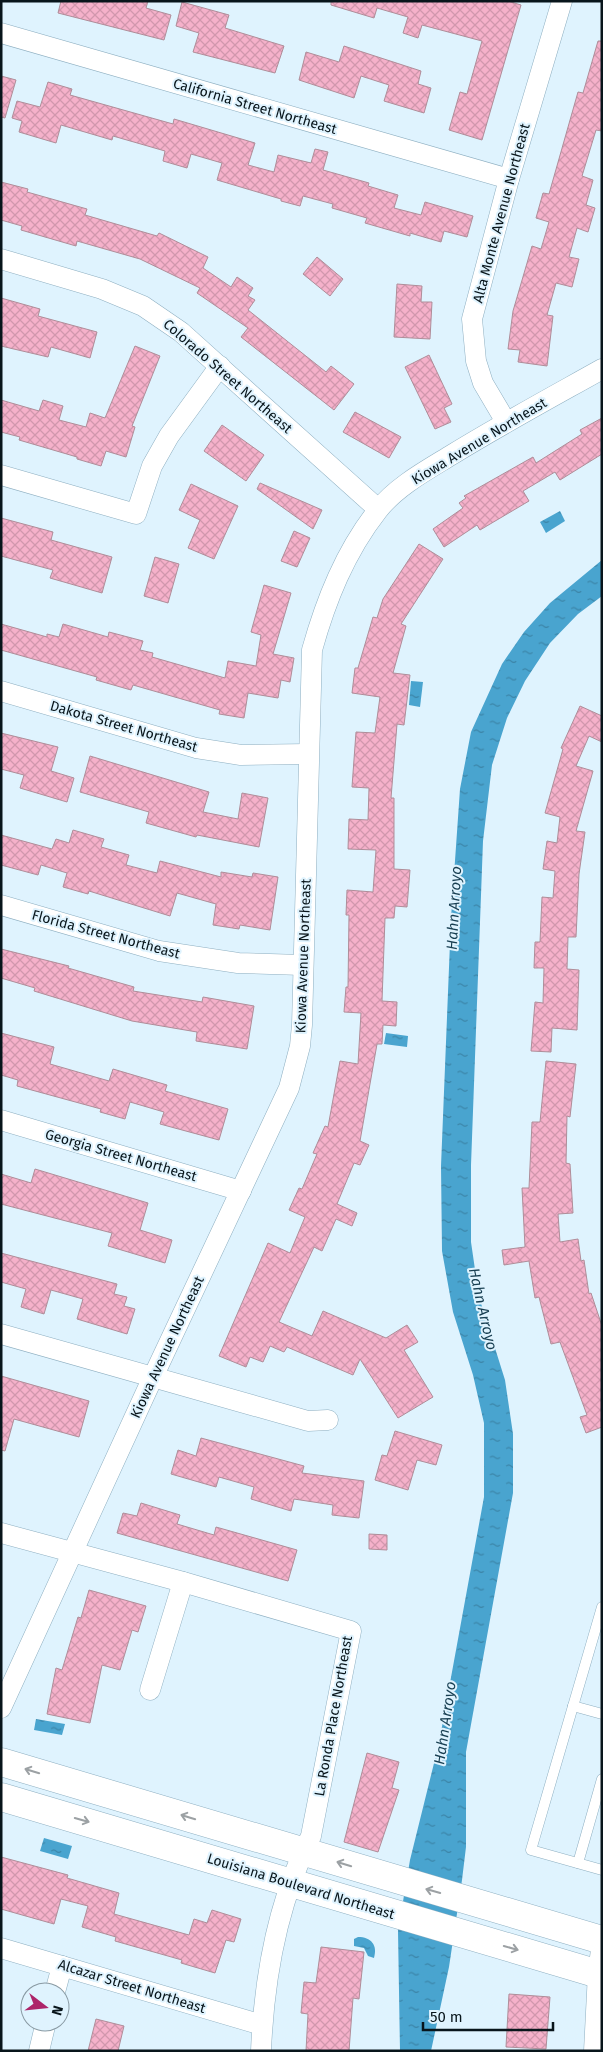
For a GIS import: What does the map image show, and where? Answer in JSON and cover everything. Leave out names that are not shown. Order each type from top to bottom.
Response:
[{"type":"main road","points":[[1,1762],[602,1941]]},
{"type":"main road","name":"Louisiana Boulevard Northeast","points":[[1,1797],[600,1974]]},
{"type":"street","name":"Alta Monte Avenue Northeast","points":[[506,422],[483,383],[476,361],[472,319],[509,179],[562,1]]},
{"type":"street","name":"California Street Northeast","points":[[1,33],[509,179]]},
{"type":"street","name":"Colorado Street Northeast","points":[[1,259],[102,289],[143,306],[181,332],[378,509]]},
{"type":"street","points":[[1,475],[136,514],[152,466],[169,436],[220,366]]},
{"type":"street","name":"Kiowa Avenue Northeast","points":[[1,1708],[153,1377],[289,1088],[300,1046],[302,1026],[302,965],[312,650],[324,606],[347,556],[378,509],[414,478],[506,422],[602,370]]},
{"type":"street","name":"Dakota Street Northeast","points":[[1,691],[196,748],[241,754],[308,754]]},
{"type":"street","name":"Florida Street Northeast","points":[[1,905],[159,951],[238,963],[302,965]]},
{"type":"street","name":"Georgia Street Northeast","points":[[1,1120],[241,1190]]},
{"type":"street","points":[[1,1334],[308,1421],[328,1420]]},
{"type":"street","name":"La Ronda Place Northeast","points":[[1,1533],[183,1582],[351,1631],[310,1836],[303,1852]]},
{"type":"street","points":[[150,1690],[183,1582]]},
{"type":"street","points":[[261,2051],[262,2025],[275,1937],[303,1852]]},
{"type":"street","points":[[594,2051],[602,1941]]},
{"type":"street","name":"Alcazar Street Northeast","points":[[1,1948],[262,2025]]},
{"type":"street","points":[[58,1982],[62,1966]]},
{"type":"street","points":[[39,2051],[44,2032]]},
{"type":"lane","points":[[602,1607],[531,1850],[602,1870]]},
{"type":"lane","points":[[573,1706],[602,1714]]},
{"type":"lane","points":[[578,1863],[602,1779]]},
{"type":"water","points":[[560,511],[565,521],[546,533],[540,522]]},
{"type":"water","name":"Hahn Arroyo","points":[[602,560],[602,596],[578,614],[550,643],[525,681],[507,718],[492,765],[483,841],[471,1165],[471,1242],[479,1297],[505,1380],[513,1434],[513,1493],[466,1752],[466,1847],[449,1967],[431,2051],[400,2051],[398,1931],[410,1860],[439,1743],[484,1497],[484,1423],[473,1375],[453,1312],[442,1251],[441,1166],[451,918],[460,789],[471,732],[502,664],[524,632],[550,603]]},
{"type":"water","points":[[411,681],[423,682],[420,707],[409,705]]},
{"type":"water","points":[[386,1033],[408,1036],[407,1047],[384,1044]]},
{"type":"water","points":[[36,1719],[65,1724],[62,1735],[34,1730]]},
{"type":"water","points":[[44,1838],[72,1846],[68,1859],[40,1851]]},
{"type":"water","points":[[358,1937],[370,1940],[375,1949],[374,1958],[368,1956],[364,1948],[354,1946],[354,1939]]},
{"type":"building","points":[[61,1],[148,1],[146,8],[171,15],[164,40],[58,13]]},
{"type":"building","points":[[331,1],[508,1],[521,5],[482,140],[449,130],[460,92],[467,94],[482,41],[422,25],[418,38],[403,33],[408,17],[377,8],[374,18],[331,5]]},
{"type":"building","points":[[182,2],[229,15],[225,28],[284,46],[275,73],[193,52],[199,33],[176,26]]},
{"type":"building","points":[[598,41],[602,41],[602,131],[596,130],[582,176],[593,180],[586,205],[595,208],[588,232],[577,228],[569,257],[579,259],[572,287],[556,283],[547,315],[553,316],[547,366],[518,362],[520,350],[508,349],[513,311],[532,246],[541,249],[549,222],[536,218],[543,193],[549,194],[578,92],[583,93]]},
{"type":"building","points":[[344,46],[421,71],[418,84],[431,88],[424,113],[384,101],[389,85],[361,76],[354,98],[299,80],[306,52],[339,62]]},
{"type":"building","points":[[1,76],[16,80],[5,118],[1,117]]},
{"type":"building","points":[[48,82],[72,89],[70,95],[173,124],[174,119],[255,143],[248,165],[274,172],[278,155],[311,163],[315,149],[328,152],[323,170],[369,183],[368,186],[398,195],[394,208],[421,215],[425,202],[473,216],[467,237],[444,231],[441,242],[410,233],[410,236],[365,223],[367,218],[332,208],[333,204],[303,196],[300,206],[281,201],[281,199],[217,180],[222,163],[191,154],[187,168],[163,161],[165,151],[113,136],[112,140],[61,125],[56,143],[19,132],[22,121],[12,118],[17,101],[40,107]]},
{"type":"building","points":[[1,182],[28,189],[27,192],[87,209],[85,215],[157,236],[159,233],[208,257],[203,268],[231,287],[237,277],[253,288],[248,296],[255,300],[248,310],[326,372],[331,366],[354,384],[334,410],[241,337],[248,328],[197,293],[200,288],[140,259],[77,241],[76,246],[21,230],[22,226],[1,220]]},
{"type":"building","points":[[317,257],[343,279],[330,296],[303,274]]},
{"type":"building","points":[[397,284],[422,286],[421,302],[432,302],[430,339],[394,337]]},
{"type":"building","points":[[1,298],[40,309],[38,316],[97,332],[90,358],[51,347],[48,357],[1,346]]},
{"type":"building","points":[[135,346],[160,356],[132,426],[135,427],[126,457],[106,451],[101,466],[19,440],[20,437],[1,432],[1,400],[39,411],[43,400],[63,406],[59,420],[86,427],[90,413],[105,418]]},
{"type":"building","points":[[429,355],[452,404],[444,408],[451,422],[435,429],[405,367]]},
{"type":"building","points":[[355,412],[401,437],[389,458],[343,432]]},
{"type":"building","points":[[602,418],[602,454],[560,480],[555,472],[523,491],[529,501],[480,530],[477,525],[444,547],[433,529],[463,508],[459,503],[466,498],[464,496],[533,457],[536,463],[582,434],[580,430]]},
{"type":"building","points":[[222,425],[264,455],[246,481],[204,451]]},
{"type":"building","points":[[260,483],[322,510],[313,529],[257,489]]},
{"type":"building","points":[[191,484],[238,506],[214,559],[188,548],[200,520],[179,510]]},
{"type":"building","points":[[1,518],[53,532],[51,540],[112,557],[102,593],[50,578],[53,570],[1,556]]},
{"type":"building","points":[[294,531],[310,538],[297,567],[281,561]]},
{"type":"building","points":[[419,544],[443,559],[401,624],[406,626],[393,673],[410,675],[404,725],[397,724],[391,798],[394,798],[394,869],[410,870],[407,907],[395,906],[394,918],[385,918],[382,1001],[397,1002],[396,1026],[383,1025],[382,1044],[377,1044],[360,1141],[369,1145],[360,1165],[354,1163],[337,1204],[357,1213],[352,1226],[336,1219],[322,1251],[314,1247],[279,1322],[312,1336],[323,1311],[386,1338],[407,1325],[418,1342],[404,1350],[433,1397],[398,1418],[360,1359],[353,1375],[287,1347],[284,1352],[270,1346],[263,1362],[250,1357],[246,1367],[219,1356],[268,1243],[290,1253],[305,1217],[289,1210],[299,1188],[302,1189],[317,1154],[313,1153],[325,1126],[328,1127],[340,1061],[358,1064],[361,1013],[344,1012],[346,987],[348,987],[349,915],[346,915],[347,890],[373,892],[376,850],[348,849],[349,819],[368,820],[369,788],[352,787],[356,732],[375,733],[380,697],[352,693],[355,668],[358,668],[373,617],[377,618],[383,599]]},
{"type":"building","points":[[155,557],[179,564],[168,603],[144,596]]},
{"type":"building","points":[[264,585],[291,593],[273,654],[294,658],[290,682],[281,680],[278,698],[248,693],[244,718],[219,714],[220,710],[133,685],[131,690],[96,680],[97,677],[1,650],[1,624],[47,637],[47,634],[59,637],[63,624],[108,637],[109,632],[143,641],[140,650],[153,653],[152,657],[225,678],[228,661],[256,666],[261,635],[251,632]]},
{"type":"building","points":[[580,706],[602,716],[602,742],[589,736],[576,766],[593,771],[576,831],[585,832],[579,874],[576,937],[568,937],[567,969],[579,970],[577,1030],[552,1028],[551,1052],[531,1051],[535,1002],[543,1003],[544,968],[534,968],[535,942],[540,942],[542,897],[553,898],[555,871],[543,869],[547,841],[557,843],[560,817],[545,813],[563,749],[561,748]]},
{"type":"building","points":[[1,733],[58,747],[51,771],[74,778],[67,802],[20,788],[24,775],[1,769]]},
{"type":"building","points":[[90,756],[209,792],[203,812],[238,819],[242,793],[268,798],[259,847],[197,835],[196,837],[146,823],[149,812],[80,792]]},
{"type":"building","points":[[73,830],[104,839],[101,847],[129,855],[126,865],[157,873],[160,861],[221,877],[221,872],[252,877],[253,873],[278,877],[270,930],[240,925],[239,929],[213,925],[216,904],[177,893],[170,916],[89,891],[88,894],[63,887],[67,873],[41,865],[38,875],[1,865],[1,835],[52,849],[56,839],[69,843]]},
{"type":"building","points":[[1,949],[69,966],[68,968],[134,987],[133,991],[202,1002],[203,997],[254,1006],[247,1049],[196,1041],[197,1032],[132,1021],[34,991],[35,988],[1,978]]},
{"type":"building","points":[[1,1033],[54,1047],[50,1064],[109,1081],[113,1069],[167,1085],[165,1091],[228,1109],[219,1140],[160,1124],[164,1112],[130,1102],[125,1119],[100,1112],[101,1109],[17,1086],[18,1080],[1,1075]]},
{"type":"building","points":[[546,1061],[576,1064],[570,1117],[567,1116],[566,1163],[570,1164],[573,1213],[558,1214],[560,1242],[578,1239],[581,1261],[584,1260],[589,1294],[591,1293],[602,1326],[602,1427],[586,1433],[580,1417],[587,1415],[560,1342],[551,1344],[539,1297],[535,1298],[529,1261],[504,1265],[502,1250],[525,1247],[522,1188],[529,1188],[532,1122],[540,1122]]},
{"type":"building","points":[[35,1169],[148,1203],[140,1230],[172,1240],[165,1263],[108,1246],[112,1233],[1,1204],[1,1174],[31,1183]]},
{"type":"building","points":[[1,1253],[117,1284],[114,1294],[127,1297],[124,1306],[135,1309],[127,1334],[77,1319],[83,1299],[51,1290],[44,1314],[21,1307],[26,1289],[1,1282]]},
{"type":"building","points":[[1,1376],[89,1401],[79,1437],[14,1419],[5,1451],[1,1450]]},
{"type":"building","points":[[395,1431],[442,1445],[436,1465],[417,1460],[408,1490],[375,1480],[382,1455],[387,1456]]},
{"type":"building","points":[[201,1438],[304,1466],[302,1473],[364,1481],[359,1518],[332,1515],[333,1505],[294,1499],[291,1511],[251,1499],[254,1487],[219,1477],[216,1487],[171,1474],[178,1450],[196,1456]]},
{"type":"building","points":[[141,1503],[180,1515],[177,1524],[214,1535],[216,1527],[297,1550],[288,1581],[117,1533],[123,1513],[137,1516]]},
{"type":"building","points":[[369,1534],[387,1535],[387,1550],[369,1549]]},
{"type":"building","points":[[89,1590],[146,1606],[138,1632],[132,1630],[120,1670],[102,1665],[90,1723],[47,1714],[56,1668],[62,1670],[78,1617],[81,1618]]},
{"type":"building","points":[[367,1753],[399,1762],[392,1788],[399,1790],[378,1852],[344,1842]]},
{"type":"building","points":[[1,1857],[68,1875],[67,1878],[119,1893],[114,1914],[189,1935],[194,1919],[207,1923],[212,1910],[241,1919],[234,1942],[226,1940],[215,1973],[181,1963],[182,1960],[115,1941],[116,1937],[82,1927],[88,1906],[61,1899],[54,1924],[1,1909]]},
{"type":"building","points":[[321,1947],[364,1952],[359,1999],[353,1998],[349,2051],[306,2051],[308,2014],[301,2013],[304,1982],[316,1983]]},
{"type":"building","points":[[509,1994],[550,1997],[546,2049],[506,2047]]},
{"type":"building","points":[[96,2019],[124,2026],[118,2051],[88,2051]]}]
